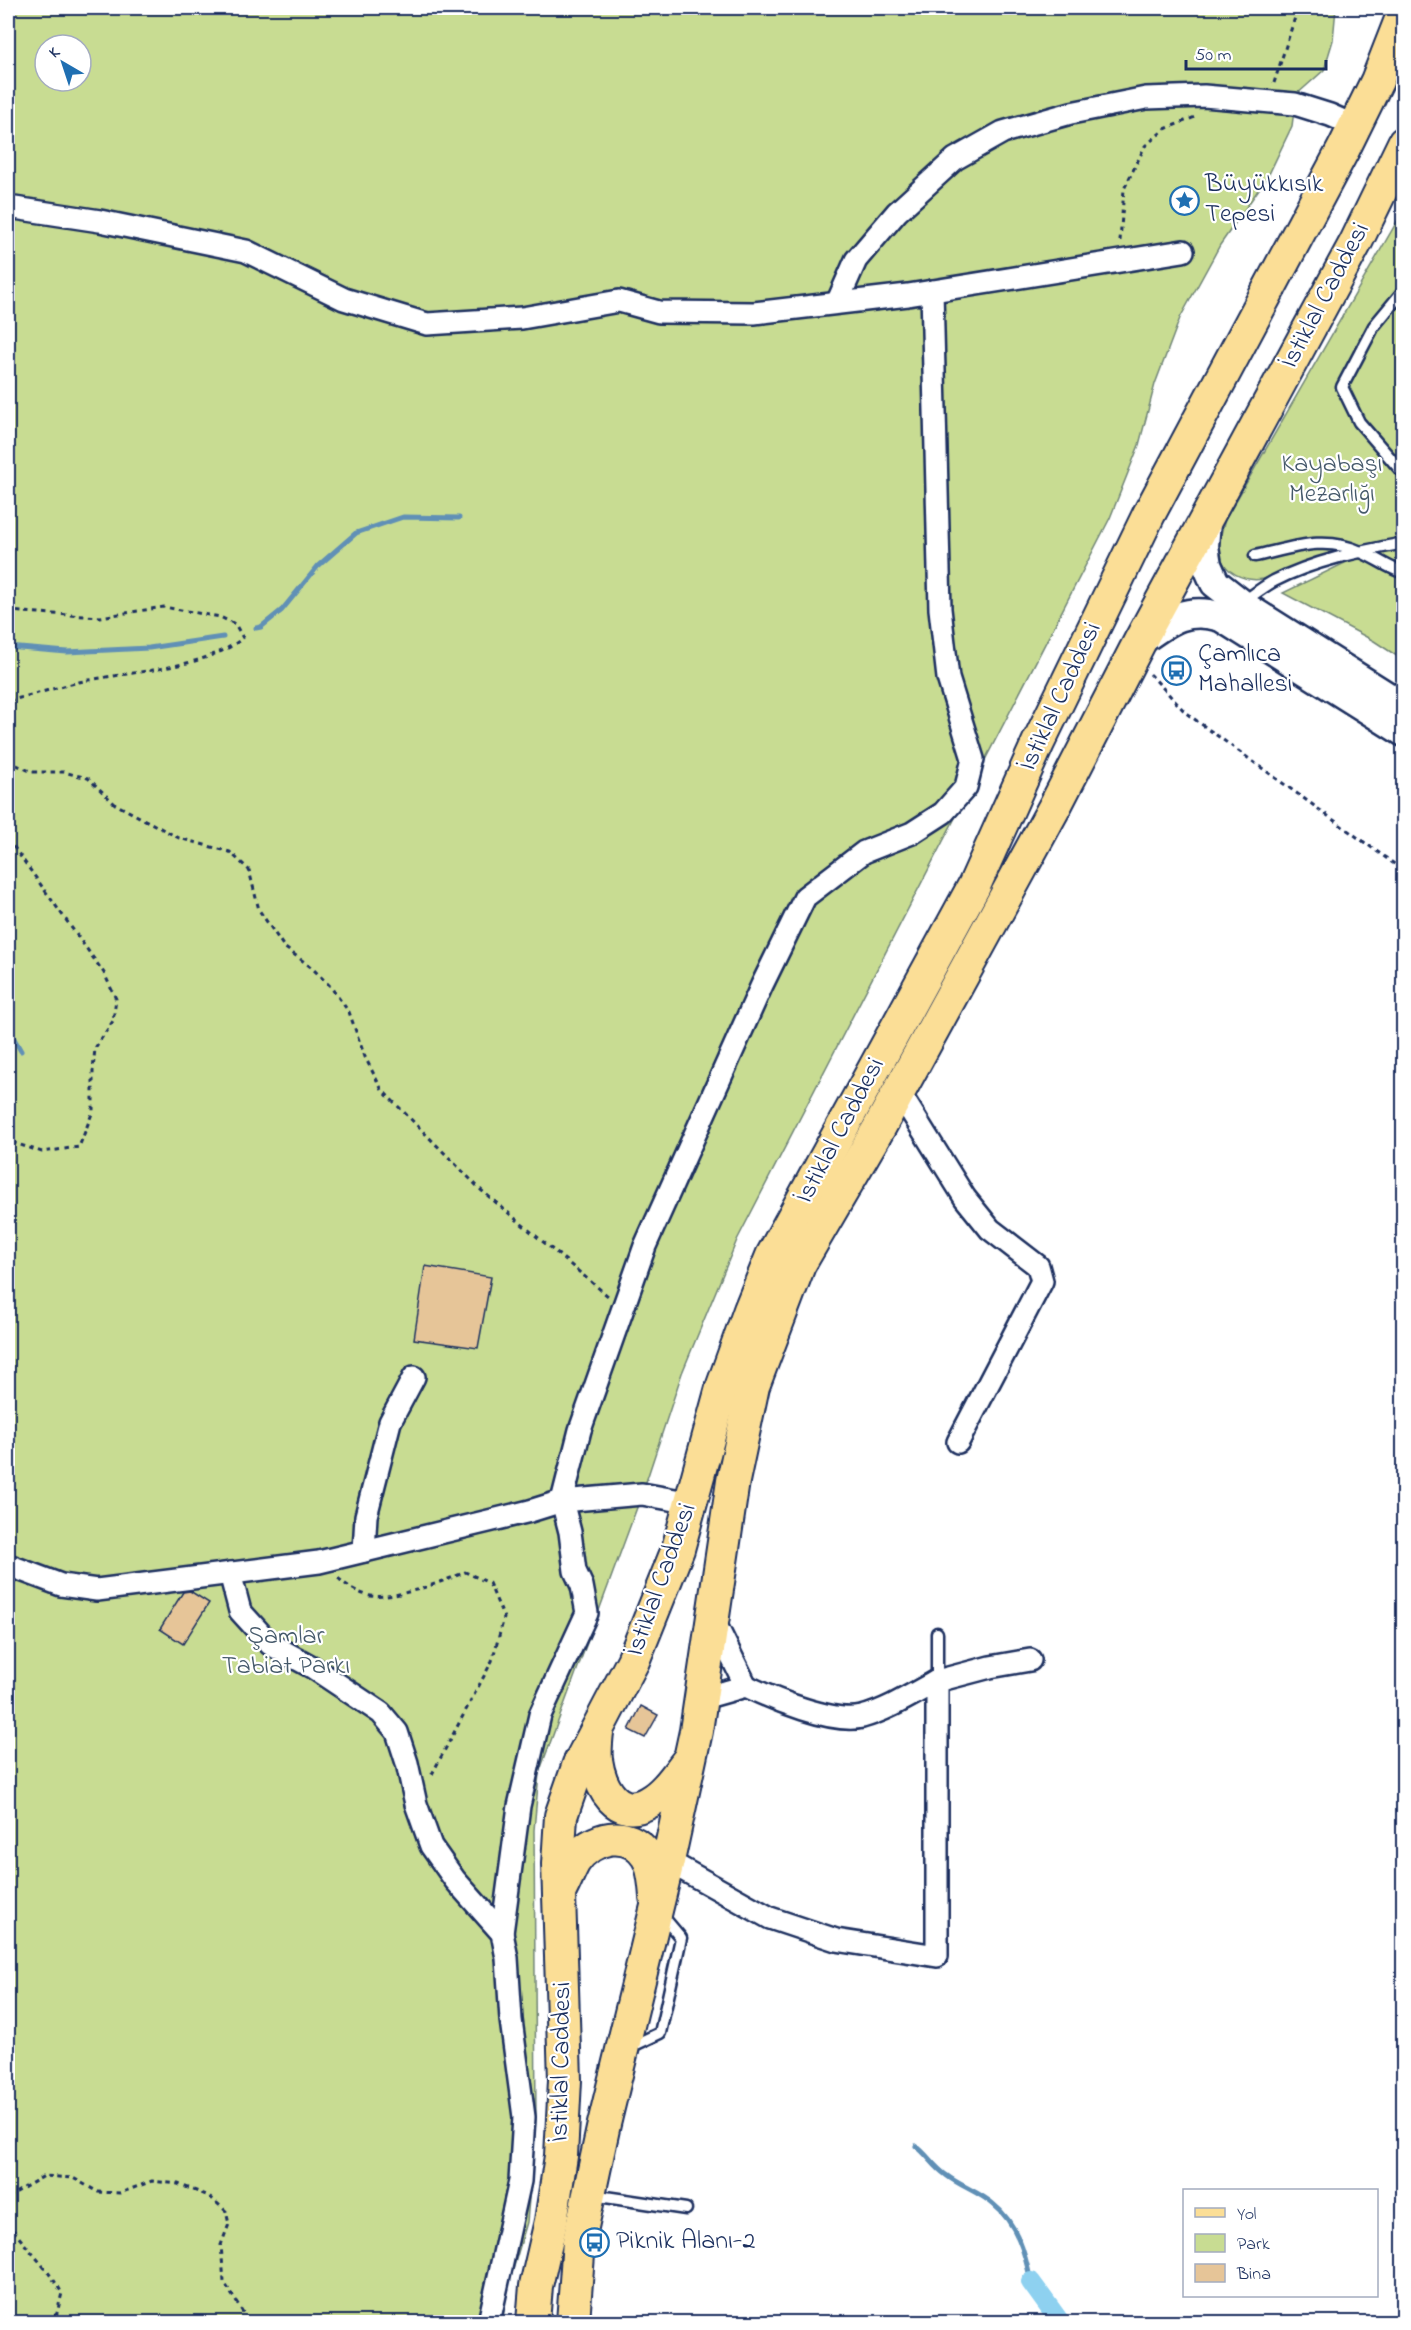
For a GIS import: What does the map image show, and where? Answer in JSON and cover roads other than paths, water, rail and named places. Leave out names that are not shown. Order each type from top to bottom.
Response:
[{"type":"main road","name":"İstiklal Caddesi","points":[[533,2322],[536,2286],[551,2221],[561,2156],[565,2080],[561,1892],[558,1864],[561,1816],[579,1764],[633,1661],[678,1549],[722,1388],[772,1256],[974,886],[1038,743],[1149,514],[1355,126],[1377,81],[1404,12]]},
{"type":"main road","name":"İstiklal Caddesi","points":[[573,2322],[579,2241],[657,1910],[690,1758],[733,1481],[753,1386],[799,1265],[898,1092],[1053,808],[1140,641],[1356,242],[1404,142]]},
{"type":"main road","points":[[1206,522],[1204,546],[1206,565],[1215,583],[1240,603],[1404,707]]},
{"type":"main road","points":[[1196,613],[1190,607],[1190,596],[1200,584],[1215,583]]},
{"type":"main road","points":[[1140,641],[1169,620],[1196,613],[1208,613],[1221,617],[1404,732]]},
{"type":"main road","points":[[597,1732],[596,1759],[602,1783],[612,1801],[628,1808],[649,1803],[671,1784],[690,1758]]},
{"type":"main road","points":[[561,1892],[575,1861],[598,1841],[621,1838],[636,1843],[649,1858],[657,1910]]},
{"type":"street","points":[[837,303],[856,260],[897,212],[956,159],[1003,132],[1071,113],[1146,98],[1204,96],[1295,104],[1355,126]]},
{"type":"street","points":[[8,207],[100,221],[246,251],[344,299],[427,324],[522,318],[619,301],[659,312],[754,313],[932,291],[1183,251]]},
{"type":"street","points":[[489,2322],[520,2181],[524,2117],[511,2020],[507,1958],[502,1933],[519,1806],[540,1715],[587,1613],[582,1586],[573,1562],[570,1532],[562,1501],[580,1430],[645,1246],[762,985],[805,897],[864,852],[912,833],[943,813],[966,787],[973,759],[948,678],[940,609],[932,291]]},
{"type":"street","points":[[898,1092],[965,1198],[990,1229],[1038,1266],[1042,1281],[958,1442]]},
{"type":"street","points":[[364,1551],[366,1516],[390,1422],[414,1377]]},
{"type":"street","points":[[8,1565],[61,1586],[97,1590],[319,1562],[530,1511],[562,1501],[642,1494],[692,1503]]},
{"type":"street","points":[[230,1574],[240,1611],[270,1644],[312,1667],[381,1713],[397,1732],[416,1804],[431,1846],[455,1880],[502,1933]]},
{"type":"street","points":[[712,1617],[746,1686],[779,1702],[837,1717],[860,1718],[937,1682],[990,1666],[1030,1660]]},
{"type":"street","points":[[668,1861],[770,1918],[836,1940],[937,1956],[937,1682]]},
{"type":"street","points":[[700,1699],[746,1686]]},
{"type":"lane","points":[[1404,290],[1374,326],[1342,387],[1359,423],[1404,474]]},
{"type":"lane","points":[[1255,556],[1305,545],[1333,542],[1361,551],[1404,573]]},
{"type":"lane","points":[[1240,603],[1274,581],[1361,551],[1404,543]]},
{"type":"lane","points":[[937,1682],[938,1634]]},
{"type":"lane","points":[[589,2195],[686,2209]]},
{"type":"waterway","points":[[256,628],[261,627],[282,610],[318,566],[356,533],[403,517],[459,518]]},
{"type":"waterway","points":[[8,647],[67,652],[149,648],[223,637]]},
{"type":"waterway","points":[[8,1028],[21,1051]]},
{"type":"waterway","points":[[916,2146],[942,2172],[988,2200],[1008,2220],[1019,2239],[1031,2282]]},
{"type":"waterway","points":[[1031,2282],[1060,2322]]},
{"type":"place","name":"Büyükkısık Tepesi","points":[[1184,200]]},
{"type":"place","name":"Çamlıca Mahallesi","points":[[1177,670]]},
{"type":"place","name":"Piknik Alanı-2","points":[[595,2242]]},
{"type":"park label","name":"Kayabaşı Mezarlığı","points":[[1332,480]]},
{"type":"park label","name":"Şamlar Tabiat Parkı","points":[[286,1652]]}]
